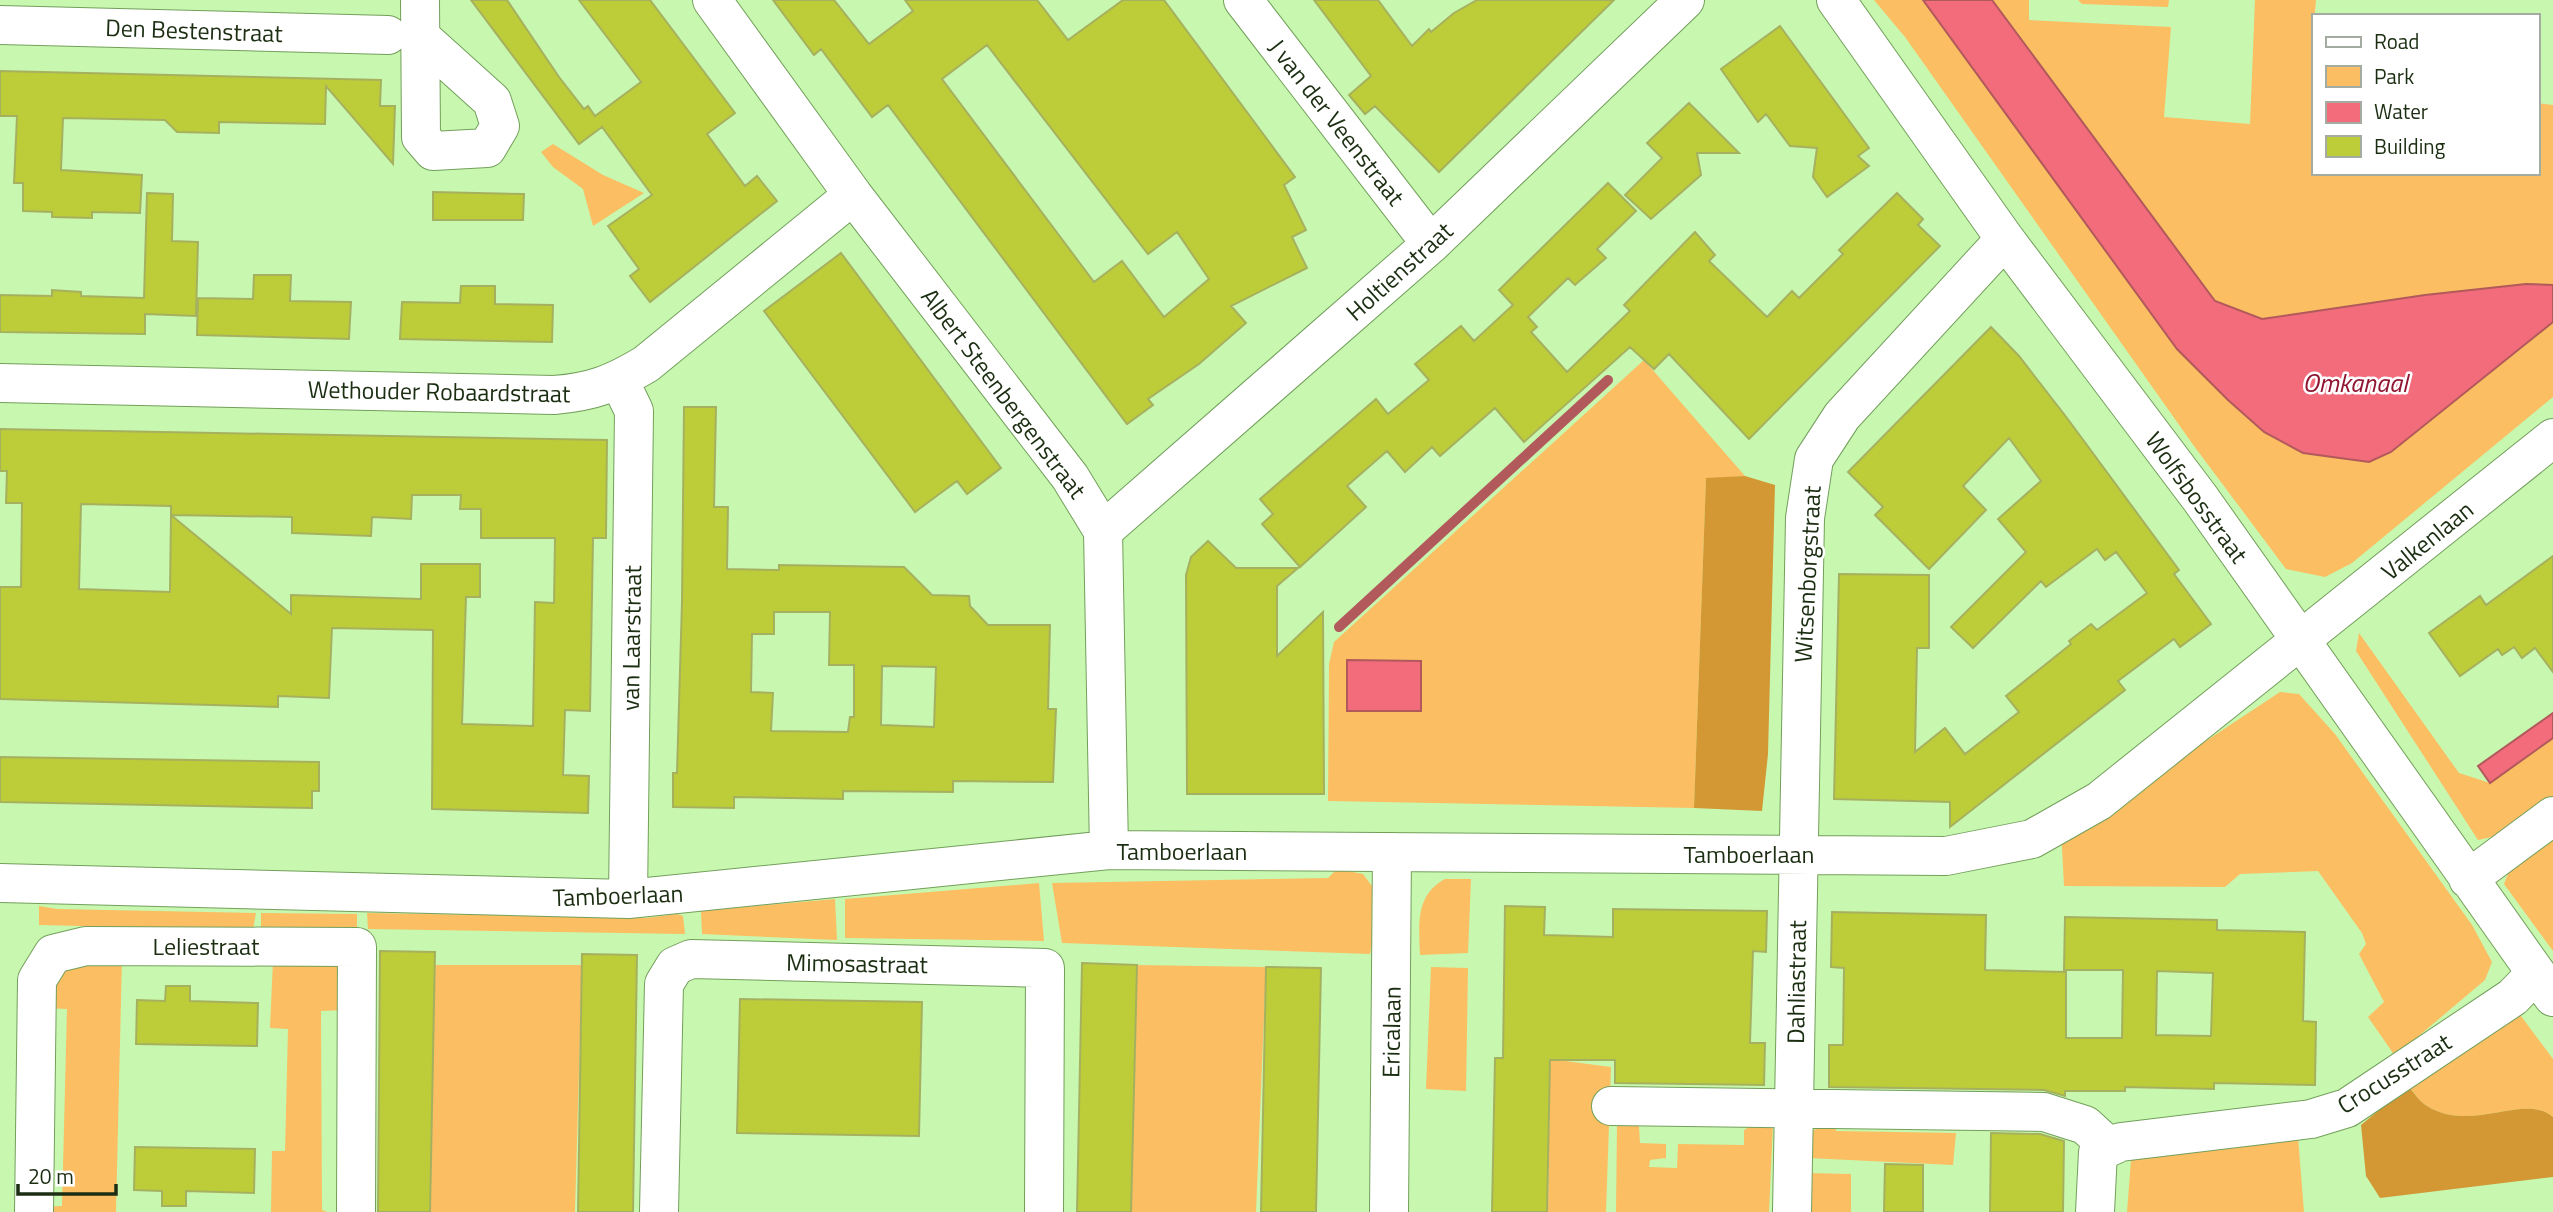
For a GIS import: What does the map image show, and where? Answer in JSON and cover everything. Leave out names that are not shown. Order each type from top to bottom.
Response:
[{"type":"street","name":"Albert Steenbergenstraat","points":[[712,0],[853,195],[1070,477],[1103,531]]},
{"type":"street","name":"J van der Veenstraat","points":[[1243,0],[1431,244]]},
{"type":"street","name":"Holtienstraat","points":[[1103,531],[1431,244],[1685,0]]},
{"type":"street","name":"Wolfsbosstraat","points":[[1836,0],[2005,239],[2200,498],[2545,985]]},
{"type":"street","name":"Den Bestenstraat","points":[[10,17],[202,15],[410,24]]},
{"type":"street","name":"Wethouder Robaardstraat","points":[[0,383],[554,396],[589,392],[619,380],[646,364],[853,195]]},
{"type":"street","name":"Witsenborgstraat","points":[[1798,855],[1805,518],[1814,459],[1842,416],[2005,239]]},
{"type":"street","name":"van Laarstraat","points":[[619,380],[634,411],[628,899]]},
{"type":"street","name":"Valkenlaan","points":[[2300,642],[2553,438]]},
{"type":"street","points":[[1103,531],[1109,850]]},
{"type":"street","name":"Tamboerlaan","points":[[0,883],[628,899],[1109,850],[1946,856],[2032,839],[2099,801],[2300,642]]},
{"type":"street","points":[[2468,879],[2553,816]]},
{"type":"street","name":"Ericalaan","points":[[1389,1212],[1392,852]]},
{"type":"street","name":"Dahliastraat","points":[[1792,1212],[1798,855]]},
{"type":"street","name":"Leliestraat","points":[[34,1212],[37,980],[53,954],[86,946],[357,947],[356,1212]]},
{"type":"street","name":"Mimosastraat","points":[[659,1212],[664,984],[675,966],[691,959],[1045,968],[1044,1212]]},
{"type":"street","name":"Crocusstraat","points":[[2109,1147],[2121,1142],[2311,1119],[2347,1108],[2513,997],[2545,985]]},
{"type":"street","points":[[1611,1106],[2044,1112],[2085,1125],[2109,1147],[2098,1153],[2095,1212]]},
{"type":"green space","points":[[1874,0],[1923,0],[2177,349],[2265,432],[2303,453],[2553,322],[2553,397],[2352,563],[2325,577],[2286,569],[2194,446],[1905,37]]},
{"type":"green space","points":[[1992,0],[2029,0],[2029,20],[2171,27],[2164,117],[2250,124],[2255,0],[2316,0],[2315,14],[2312,14],[2312,175],[2539,175],[2539,103],[2553,105],[2553,285],[2526,284],[2425,295],[2262,319],[2215,301]]},
{"type":"green space","points":[[2078,0],[2169,0],[2168,7],[2082,4]]},
{"type":"green space","points":[[553,144],[603,175],[644,193],[593,226],[583,189],[553,167],[541,152]]},
{"type":"green space","points":[[1644,360],[1745,476],[1706,479],[1694,808],[1328,801],[1329,664],[1334,642]]},
{"type":"green space","points":[[2359,633],[2459,773],[2490,783],[2553,738],[2553,801],[2505,834],[2478,840],[2356,651]]},
{"type":"green space","points":[[2280,692],[2299,694],[2335,734],[2472,925],[2492,962],[2485,980],[2395,1056],[2368,1017],[2384,1002],[2359,954],[2366,944],[2362,933],[2318,871],[2240,874],[2225,887],[2064,886],[2061,829],[2150,778]]},
{"type":"green space","points":[[2553,831],[2553,951],[2504,884],[2513,861]]},
{"type":"green space","points":[[1337,869],[1363,874],[1381,898],[1370,954],[1062,943],[1052,883],[1328,878]]},
{"type":"green space","points":[[1445,879],[1471,879],[1468,953],[1420,955],[1420,922],[1424,902],[1428,893]]},
{"type":"green space","points":[[1039,883],[1044,941],[845,938],[845,899]]},
{"type":"green space","points":[[835,899],[837,940],[702,934],[701,911]]},
{"type":"green space","points":[[39,906],[57,909],[256,913],[253,930],[39,925]]},
{"type":"green space","points":[[261,913],[357,914],[357,933],[261,930]]},
{"type":"green space","points":[[367,913],[646,918],[677,914],[683,916],[685,934],[368,929]]},
{"type":"green space","points":[[122,958],[116,1212],[41,1212],[41,1207],[62,1206],[67,1009],[44,1008],[57,966]]},
{"type":"green space","points":[[273,960],[324,961],[339,968],[344,1010],[321,1011],[322,1210],[327,1212],[271,1212],[272,1151],[285,1151],[288,1029],[270,1028]]},
{"type":"green space","points":[[435,965],[582,965],[575,1212],[429,1212]]},
{"type":"green space","points":[[1137,965],[1266,967],[1256,1212],[1131,1212]]},
{"type":"green space","points":[[1431,967],[1468,968],[1466,1091],[1426,1089]]},
{"type":"green space","points":[[2518,1012],[2553,1059],[2553,1117],[2541,1110],[2527,1109],[2462,1116],[2444,1113],[2424,1104],[2408,1086]]},
{"type":"green space","points":[[1550,1059],[1611,1067],[1606,1212],[1548,1212]]},
{"type":"green space","points":[[1760,1120],[1773,1124],[1769,1212],[1616,1212],[1617,1125],[1639,1126],[1640,1143],[1666,1144],[1666,1158],[1650,1160],[1649,1167],[1677,1168],[1678,1144],[1744,1145],[1744,1130]]},
{"type":"green space","points":[[1834,1121],[1836,1131],[1956,1133],[1953,1165],[1808,1158],[1812,1133]]},
{"type":"green space","points":[[2298,1137],[2304,1212],[2127,1212],[2131,1160]]},
{"type":"green space","points":[[1807,1173],[1851,1174],[1851,1212],[1806,1212]]},
{"type":"shaded area","points":[[1745,476],[1775,485],[1768,754],[1762,811],[1694,808],[1706,478]]},
{"type":"shaded area","points":[[2408,1086],[2424,1104],[2444,1113],[2462,1116],[2527,1109],[2541,1110],[2553,1117],[2553,1177],[2380,1198],[2366,1176],[2361,1125]]},
{"type":"water","name":"Omkanaal","points":[[1923,0],[1992,0],[2215,301],[2262,319],[2425,295],[2526,284],[2553,285],[2553,322],[2391,452],[2369,462],[2303,453],[2264,432],[2177,349]]},
{"type":"water","points":[[1347,660],[1421,661],[1421,711],[1347,711]]},
{"type":"water","points":[[2553,713],[2553,738],[2490,783],[2478,766]]},
{"type":"building","points":[[471,0],[507,0],[559,77],[584,109],[588,106],[595,116],[641,82],[579,0],[650,0],[735,113],[707,134],[745,186],[757,176],[777,201],[650,302],[630,276],[639,269],[608,226],[652,195],[602,127],[579,144]]},
{"type":"building","points":[[773,0],[834,0],[869,44],[913,11],[905,0],[1037,0],[1068,40],[1123,0],[1164,0],[1295,177],[1284,185],[1306,230],[1292,237],[1307,268],[1231,306],[1246,323],[1199,364],[1148,399],[1153,405],[1127,424],[888,105],[872,117],[821,49],[814,55]],"holes":[[[987,45],[1148,254],[1177,232],[1209,279],[1164,317],[1122,261],[1094,282],[942,79]]]},
{"type":"building","points":[[1314,0],[1378,0],[1412,46],[1429,29],[1431,32],[1454,13],[1477,0],[1614,0],[1439,172],[1375,106],[1365,114],[1349,95],[1371,76]]},
{"type":"building","points":[[1780,26],[1869,148],[1858,156],[1869,166],[1827,197],[1813,177],[1817,148],[1790,146],[1766,114],[1758,122],[1721,69]]},
{"type":"building","points":[[0,71],[381,80],[380,106],[395,106],[393,164],[326,86],[325,124],[219,122],[219,133],[177,132],[165,120],[63,118],[61,170],[142,175],[140,213],[92,212],[92,218],[52,217],[52,212],[23,211],[23,183],[14,183],[17,116],[0,116]]},
{"type":"building","points":[[1689,103],[1739,153],[1697,153],[1701,175],[1651,219],[1625,195],[1662,158],[1647,143]]},
{"type":"building","points":[[1608,183],[1636,211],[1597,249],[1606,258],[1575,285],[1568,278],[1528,317],[1537,327],[1531,332],[1567,372],[1630,311],[1624,305],[1695,232],[1715,255],[1709,261],[1767,317],[1792,291],[1799,298],[1843,254],[1839,250],[1897,193],[1923,219],[1918,225],[1940,246],[1749,439],[1669,354],[1654,369],[1630,347],[1524,442],[1495,408],[1440,456],[1432,447],[1405,472],[1387,451],[1347,486],[1366,507],[1300,567],[1262,524],[1273,514],[1260,499],[1376,399],[1388,414],[1429,380],[1415,364],[1461,326],[1474,341],[1513,305],[1499,290]]},
{"type":"building","points":[[433,192],[524,194],[523,220],[433,220]]},
{"type":"building","points":[[147,193],[173,194],[172,241],[198,242],[196,316],[145,314],[145,334],[0,332],[0,295],[52,296],[52,290],[81,292],[81,296],[144,298]]},
{"type":"building","points":[[841,253],[1001,468],[967,494],[957,481],[915,512],[764,311]]},
{"type":"building","points":[[254,275],[291,275],[290,301],[351,302],[349,339],[197,335],[198,298],[253,299]]},
{"type":"building","points":[[461,286],[495,286],[495,304],[553,305],[552,342],[400,339],[402,302],[460,303]]},
{"type":"building","points":[[1991,327],[2019,356],[2067,418],[2179,570],[2174,574],[2211,624],[2180,647],[2174,639],[2118,681],[2125,690],[1950,827],[1950,802],[1834,799],[1839,574],[1929,575],[1929,648],[1917,648],[1915,752],[1945,728],[1965,754],[2019,712],[2006,696],[2071,644],[2069,641],[2091,624],[2097,630],[2147,593],[2116,552],[2105,560],[2097,549],[2046,587],[2041,581],[1973,648],[1951,627],[2026,552],[1998,519],[2041,481],[2009,438],[1963,486],[1986,510],[1929,569],[1875,515],[1883,507],[1848,472]]},
{"type":"building","points":[[684,407],[716,407],[714,507],[728,507],[727,569],[779,570],[779,565],[904,567],[932,595],[969,596],[970,606],[988,625],[1050,625],[1048,709],[1056,709],[1053,782],[953,781],[953,792],[843,791],[843,799],[734,797],[734,808],[673,807],[673,773],[677,773]],"holes":[[[774,612],[830,612],[829,665],[854,665],[854,717],[850,717],[848,732],[771,731],[773,693],[751,692],[752,634],[774,634]],[[882,666],[936,667],[934,727],[881,725]]]},
{"type":"building","points":[[0,429],[607,440],[606,538],[593,538],[590,711],[565,710],[563,775],[589,776],[588,813],[432,809],[433,630],[332,628],[329,698],[278,696],[278,707],[0,699],[0,587],[21,587],[22,503],[6,503],[7,471],[0,471]],"holes":[[[412,495],[461,495],[460,509],[481,509],[481,538],[555,538],[554,603],[535,602],[533,726],[462,724],[466,597],[480,597],[480,564],[421,564],[421,599],[291,595],[291,614],[171,515],[292,517],[292,533],[371,536],[372,517],[411,519]],[[81,504],[171,506],[170,592],[79,589]]]},
{"type":"building","points":[[1208,541],[1236,568],[1298,568],[1277,586],[1277,656],[1323,612],[1324,794],[1187,794],[1186,575],[1191,557]]},
{"type":"building","points":[[2553,556],[2553,672],[2535,648],[2522,658],[2514,647],[2502,655],[2498,649],[2460,676],[2429,633],[2480,596],[2486,605]]},
{"type":"building","points":[[0,757],[319,762],[319,791],[312,791],[312,808],[0,802]]},
{"type":"building","points":[[1505,906],[1545,907],[1544,935],[1613,937],[1613,909],[1767,911],[1766,952],[1753,951],[1750,1043],[1765,1043],[1764,1085],[1615,1083],[1615,1060],[1550,1060],[1547,1212],[1492,1212],[1495,1058],[1503,1058]]},
{"type":"building","points":[[1832,912],[1986,915],[1985,970],[2066,972],[2066,1038],[2122,1038],[2123,970],[2064,970],[2065,917],[2217,920],[2217,930],[2305,932],[2303,1021],[2316,1022],[2315,1085],[2214,1083],[2214,1089],[2125,1087],[2125,1091],[2065,1091],[2065,1096],[2044,1090],[1829,1087],[1829,1045],[1843,1045],[1844,968],[1831,967]],"holes":[[[2157,971],[2213,973],[2211,1036],[2156,1035]]]},
{"type":"building","points":[[380,951],[435,952],[430,1212],[378,1212]]},
{"type":"building","points":[[582,954],[637,955],[633,1212],[578,1212]]},
{"type":"building","points":[[1082,963],[1137,965],[1131,1212],[1077,1212]]},
{"type":"building","points":[[1266,967],[1321,968],[1316,1212],[1261,1212]]},
{"type":"building","points":[[166,986],[190,986],[190,1001],[258,1003],[257,1046],[136,1044],[137,1000],[165,1001]]},
{"type":"building","points":[[740,999],[922,1002],[919,1136],[737,1133]]},
{"type":"building","points":[[1991,1133],[2040,1134],[2064,1141],[2063,1212],[1990,1212]]},
{"type":"building","points":[[135,1147],[255,1149],[254,1193],[186,1191],[186,1206],[162,1206],[162,1191],[134,1190]]},
{"type":"building","points":[[1885,1164],[1923,1165],[1923,1212],[1884,1212]]},
{"type":"waterway","points":[[1339,627],[1608,380]]}]
